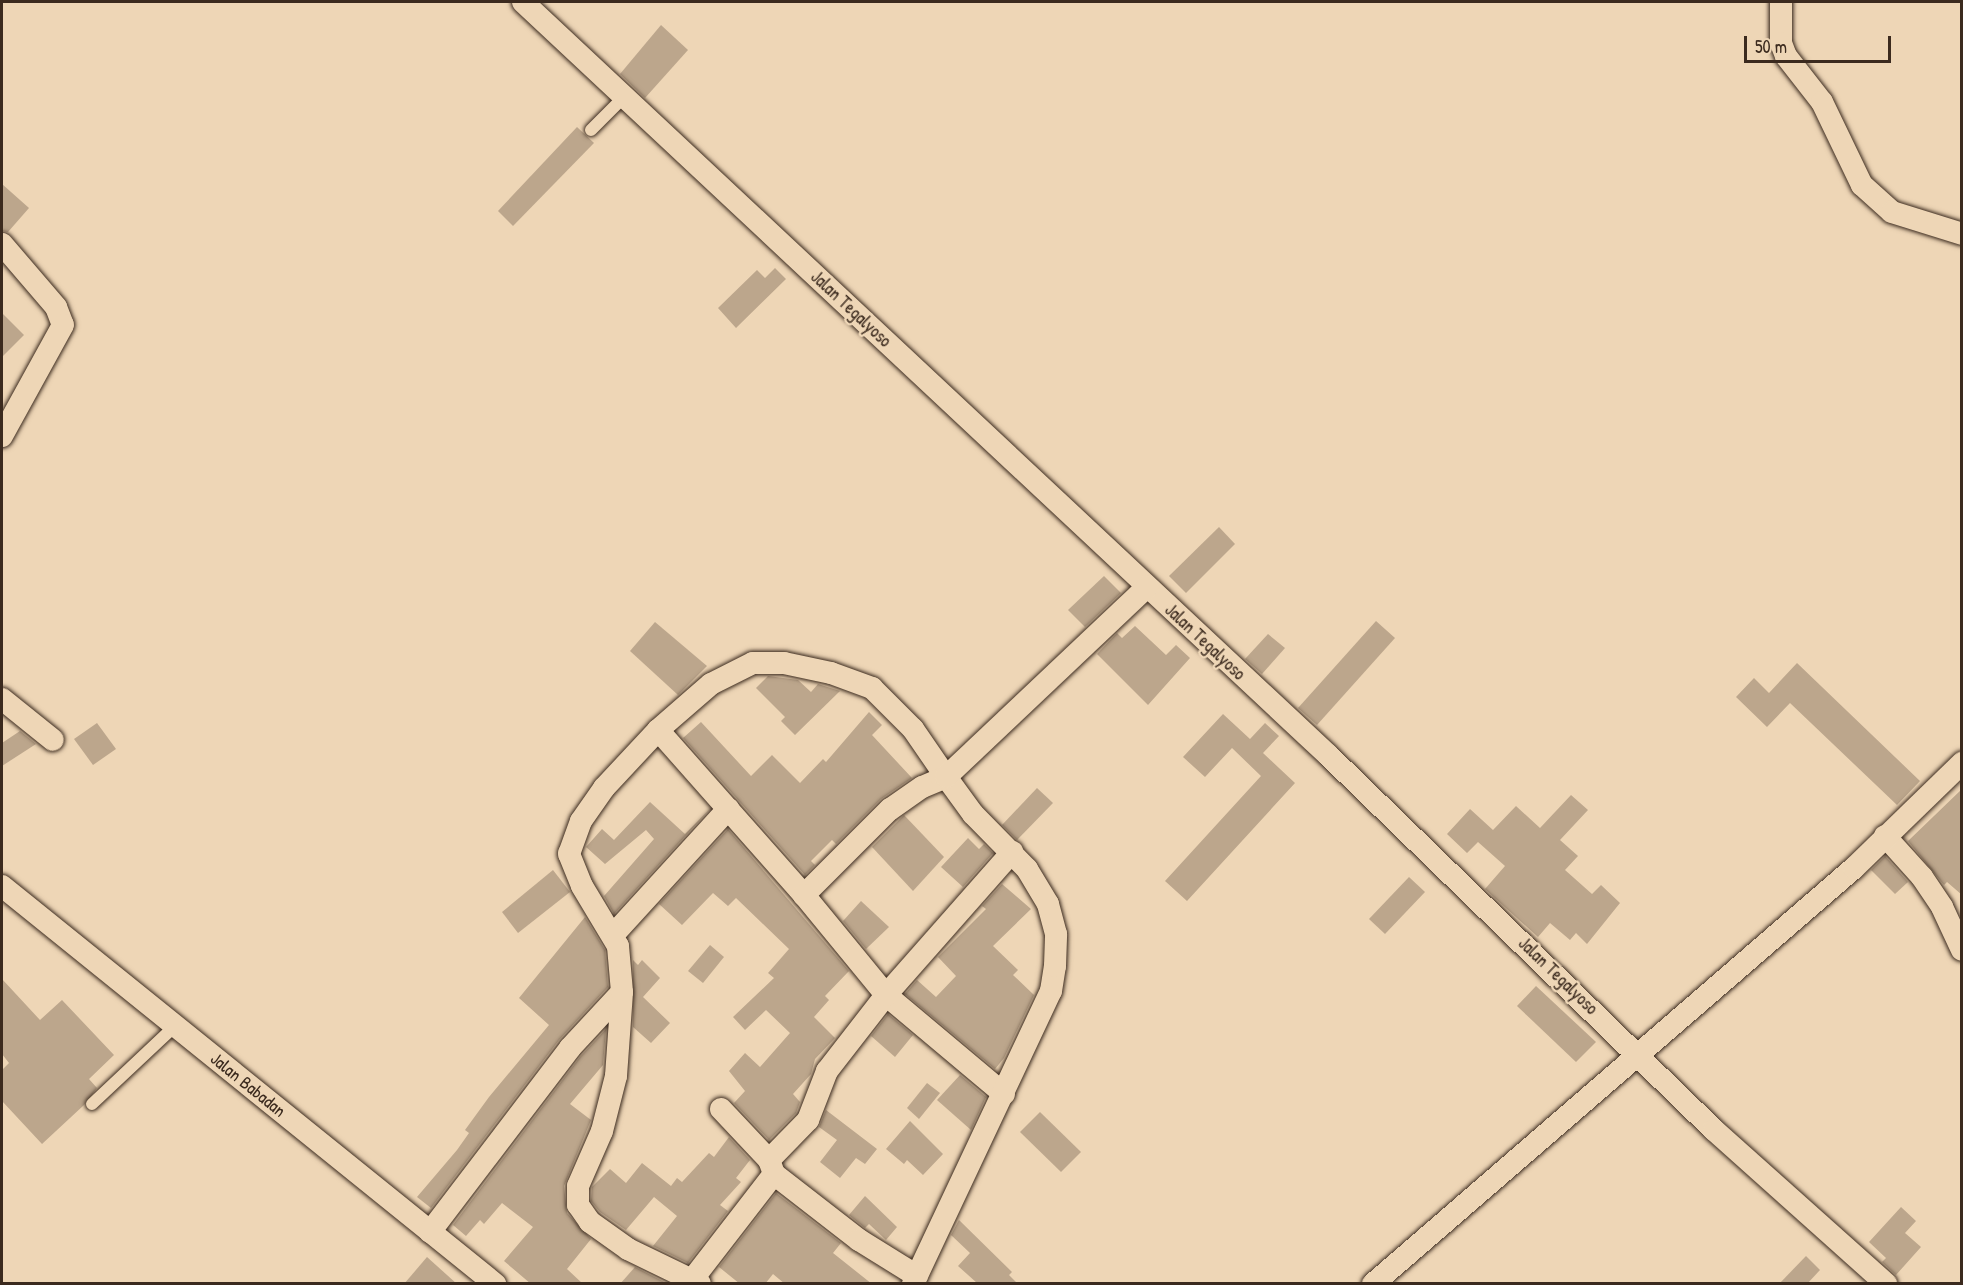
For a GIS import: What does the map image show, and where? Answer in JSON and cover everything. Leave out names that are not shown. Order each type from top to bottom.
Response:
[{"type":"street","name":"Jalan Tegalyoso","points":[[523,2],[1147,587],[1714,1130],[1886,1284]]},
{"type":"street","points":[[1781,2],[1783,50],[1831,117],[1862,185],[1892,212],[1962,234]]},
{"type":"street","points":[[2,244],[15,259],[9,273],[56,307],[63,325],[2,436]]},
{"type":"street","points":[[804,895],[890,809],[922,787],[946,777],[1147,587]]},
{"type":"street","points":[[721,1109],[771,1167],[859,1240],[915,1280],[950,1199],[1004,1094],[1051,991],[1056,934],[1048,904],[1012,852],[973,814],[913,729],[873,688],[784,663],[753,663],[711,684],[658,730],[598,796],[581,821],[569,854],[582,886],[613,935],[622,992],[616,1076],[602,1131],[578,1186],[578,1205],[590,1222],[628,1249],[696,1282],[771,1167],[808,1120],[827,1071],[886,995],[1012,852]]},
{"type":"street","points":[[2,699],[53,740]]},
{"type":"street","points":[[658,730],[804,895],[886,995],[1004,1094]]},
{"type":"street","points":[[1373,1284],[1885,836],[1962,763]]},
{"type":"street","points":[[613,935],[728,809]]},
{"type":"street","points":[[1885,836],[1922,877],[1961,948]]},
{"type":"street","name":"Jalan Babadan","points":[[2,886],[495,1284]]},
{"type":"street","points":[[430,1232],[570,1048],[622,992]]},
{"type":"lane","points":[[591,130],[625,96]]},
{"type":"lane","points":[[92,1104],[175,1026]]},
{"type":"building","points":[[661,25],[688,50],[645,98],[620,74]]},
{"type":"building","points":[[577,127],[594,143],[513,226],[498,211]]},
{"type":"building","points":[[2,184],[29,208],[8,232],[2,231]]},
{"type":"building","points":[[775,268],[786,279],[736,328],[718,308],[757,270],[765,278]]},
{"type":"building","points":[[2,313],[24,335],[2,357]]},
{"type":"building","points":[[1219,527],[1235,544],[1186,593],[1169,576]]},
{"type":"building","points":[[1104,576],[1121,593],[1085,627],[1068,610]]},
{"type":"building","points":[[1376,621],[1395,638],[1317,725],[1298,708]]},
{"type":"building","points":[[655,622],[707,666],[678,695],[630,651]]},
{"type":"building","points":[[1135,626],[1166,655],[1176,645],[1190,658],[1148,705],[1097,654],[1117,633],[1122,638]]},
{"type":"building","points":[[1268,634],[1285,648],[1262,674],[1245,659]]},
{"type":"building","points":[[1797,663],[1920,781],[1897,805],[1790,703],[1767,727],[1736,697],[1754,678],[1769,693]]},
{"type":"building","points":[[768,676],[798,680],[811,692],[818,684],[840,691],[795,735],[781,721],[785,717],[756,688]]},
{"type":"building","points":[[869,712],[882,725],[872,735],[912,778],[881,799],[836,844],[832,840],[811,861],[815,865],[805,875],[683,738],[701,722],[751,776],[772,755],[800,783],[823,759],[826,762]]},
{"type":"building","points":[[1223,714],[1250,739],[1265,723],[1279,736],[1263,753],[1295,783],[1187,901],[1165,881],[1261,776],[1232,748],[1205,777],[1183,757]]},
{"type":"building","points":[[97,723],[116,749],[93,765],[74,739]]},
{"type":"building","points":[[20,731],[36,744],[2,766],[2,743]]},
{"type":"building","points":[[1037,788],[1053,803],[1017,840],[1002,825]]},
{"type":"building","points":[[1962,789],[1962,895],[1947,882],[1944,885],[1908,841]]},
{"type":"building","points":[[1571,795],[1588,810],[1560,840],[1578,856],[1565,870],[1592,894],[1601,885],[1620,903],[1587,944],[1576,933],[1570,940],[1550,923],[1538,937],[1485,889],[1505,866],[1478,842],[1467,853],[1447,834],[1470,809],[1493,830],[1516,806],[1540,828]]},
{"type":"building","points":[[650,802],[685,834],[710,809],[614,914],[604,896],[654,839],[646,830],[605,864],[586,847],[602,829],[614,840]]},
{"type":"building","points":[[904,815],[944,857],[913,891],[872,847]]},
{"type":"building","points":[[728,829],[849,971],[825,996],[829,1000],[814,1017],[835,1038],[815,1059],[811,1074],[793,1094],[800,1102],[796,1113],[769,1140],[734,1103],[745,1091],[729,1071],[745,1053],[760,1067],[790,1033],[766,1010],[745,1030],[733,1017],[774,978],[768,973],[789,949],[736,898],[728,906],[713,893],[682,925],[659,904]]},
{"type":"building","points":[[968,838],[979,849],[984,844],[993,853],[963,887],[941,867]]},
{"type":"building","points":[[1885,856],[1908,882],[1895,894],[1871,870]]},
{"type":"building","points":[[553,870],[570,892],[518,933],[502,912]]},
{"type":"building","points":[[1409,877],[1425,892],[1385,934],[1369,919]]},
{"type":"building","points":[[1002,884],[1031,909],[993,946],[1018,970],[1013,975],[1034,995],[1004,1058],[995,1069],[905,994],[917,980],[936,997],[956,976],[938,957],[986,909],[982,906]]},
{"type":"building","points":[[861,901],[889,927],[866,949],[843,921]]},
{"type":"building","points":[[585,917],[605,950],[608,987],[559,1040],[431,1208],[417,1197],[457,1150],[469,1133],[465,1130],[489,1097],[549,1025],[519,998]]},
{"type":"building","points":[[710,945],[724,957],[703,983],[688,971]]},
{"type":"building","points":[[633,960],[638,965],[642,960],[660,978],[643,997],[670,1023],[651,1043],[633,1027]]},
{"type":"building","points":[[2,979],[40,1020],[62,1000],[114,1055],[89,1079],[97,1088],[84,1105],[42,1144],[2,1101],[2,1070],[9,1063],[2,1054]]},
{"type":"building","points":[[1536,986],[1596,1042],[1576,1062],[1517,1006]]},
{"type":"building","points":[[888,1014],[913,1035],[895,1057],[871,1036]]},
{"type":"building","points":[[606,1029],[603,1065],[570,1104],[591,1120],[564,1186],[567,1213],[591,1239],[567,1269],[583,1284],[531,1284],[504,1261],[533,1227],[502,1203],[484,1224],[480,1220],[466,1236],[453,1225],[580,1057]]},
{"type":"building","points":[[960,1075],[986,1097],[971,1130],[937,1100]]},
{"type":"building","points":[[927,1083],[940,1093],[919,1119],[907,1108]]},
{"type":"building","points":[[826,1110],[877,1149],[865,1164],[856,1158],[840,1178],[820,1162],[837,1140],[819,1127]]},
{"type":"building","points":[[1040,1112],[1081,1152],[1061,1172],[1020,1132]]},
{"type":"building","points":[[910,1121],[943,1154],[923,1175],[907,1160],[904,1164],[886,1149]]},
{"type":"building","points":[[729,1137],[750,1160],[736,1178],[741,1182],[720,1205],[728,1211],[688,1263],[653,1246],[677,1216],[654,1197],[626,1230],[600,1212],[591,1201],[592,1187],[610,1169],[626,1183],[642,1163],[671,1186],[677,1178],[682,1182],[709,1153],[714,1157]]},
{"type":"building","points":[[776,1193],[841,1243],[833,1253],[872,1284],[785,1284],[773,1274],[765,1284],[740,1284],[719,1267]]},
{"type":"building","points":[[865,1196],[897,1227],[886,1240],[869,1224],[865,1228],[849,1215]]},
{"type":"building","points":[[1901,1207],[1916,1221],[1905,1233],[1921,1247],[1896,1275],[1882,1262],[1886,1258],[1869,1242]]},
{"type":"building","points":[[959,1220],[1012,1272],[1009,1275],[1018,1284],[977,1283],[958,1266],[970,1253],[951,1235]]},
{"type":"building","points":[[1806,1256],[1820,1270],[1807,1284],[1779,1284]]},
{"type":"building","points":[[427,1257],[457,1284],[404,1284]]},
{"type":"building","points":[[635,1267],[668,1284],[620,1284]]}]
